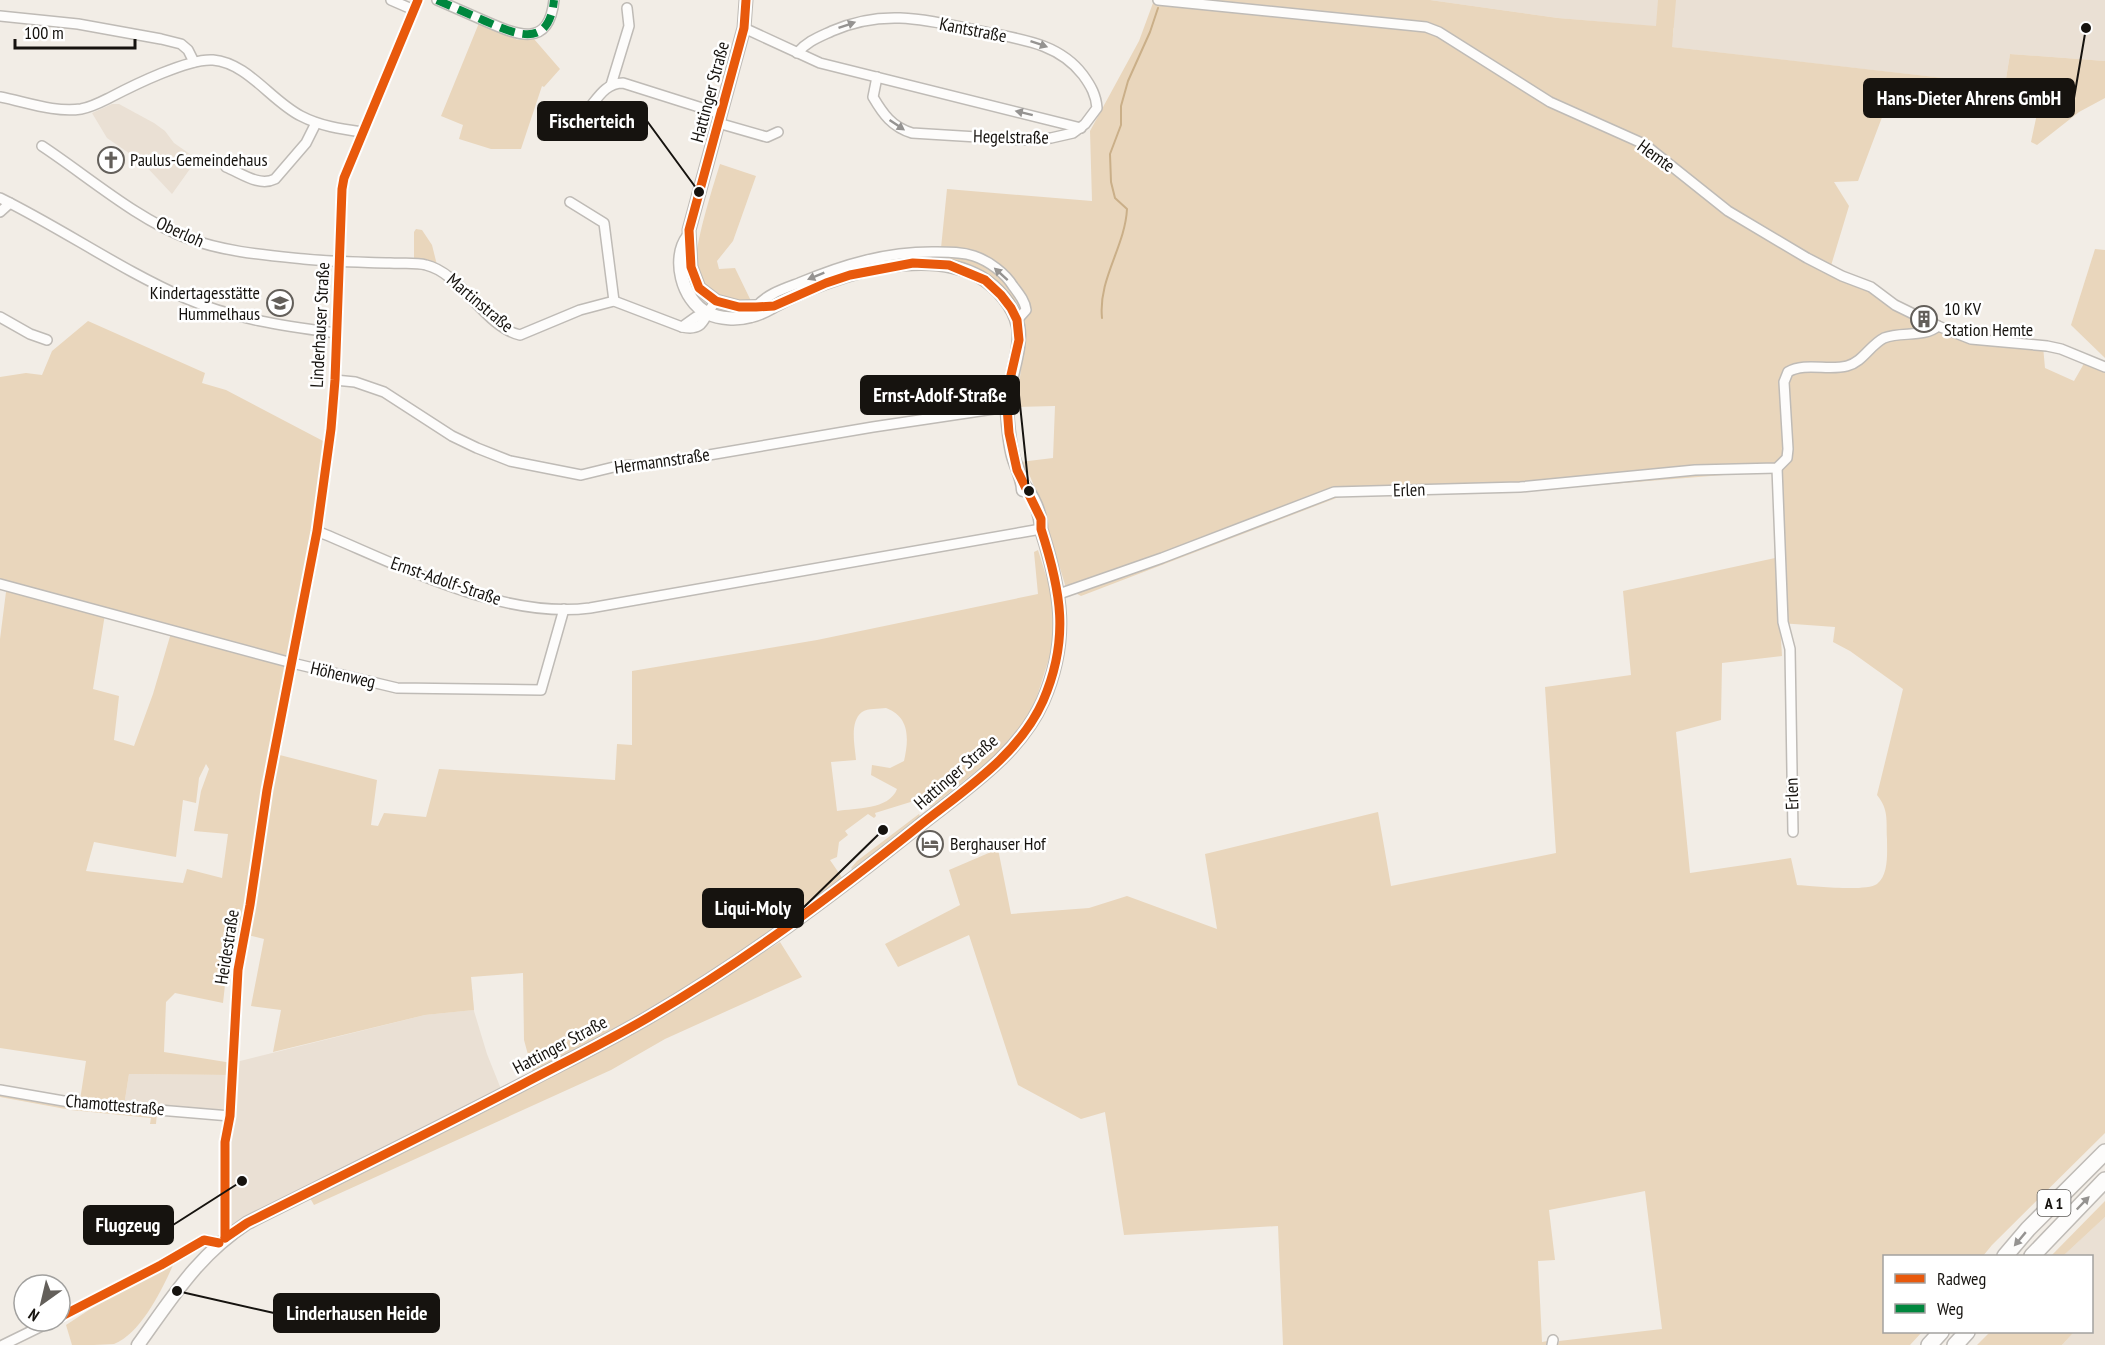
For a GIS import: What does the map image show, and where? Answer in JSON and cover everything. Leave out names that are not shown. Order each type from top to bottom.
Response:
[{"type":"highway","name":"A 1","points":[[2007,1255],[2028,1229],[2105,1152]]},
{"type":"highway","name":"A 1","points":[[2034,1255],[2105,1180]]},
{"type":"highway","points":[[1929,1345],[1940,1333]]},
{"type":"highway","points":[[1955,1345],[1966,1333]]},
{"type":"main road","name":"Hattinger Straße","points":[[716,301],[699,288],[693,278],[688,237],[744,28],[746,0]]},
{"type":"main road","name":"Hattinger Straße","points":[[688,237],[683,243],[681,256],[683,280],[692,298],[706,312]]},
{"type":"main road","points":[[706,312],[719,317],[735,319],[763,313],[826,283],[850,276],[892,266],[935,263],[962,269],[985,280],[1001,295],[1017,320]]},
{"type":"main road","points":[[716,301],[739,307],[774,306]]},
{"type":"main road","name":"Hattinger Straße","points":[[140,1341],[197,1265],[222,1241],[247,1223],[472,1110],[648,1017],[763,945],[885,854],[1000,760],[1024,733],[1042,704],[1053,674],[1059,648],[1060,621],[1059,594],[1041,529],[1032,516],[1011,452],[1007,407],[1019,340],[1017,320]]},
{"type":"main road","points":[[130,1345],[140,1341]]},
{"type":"street","points":[[391,0],[414,10]]},
{"type":"street","name":"Linderhauser Straße","points":[[292,663],[317,531],[331,429],[344,178],[418,0]]},
{"type":"street","points":[[437,0],[509,31],[526,35],[540,32],[546,27],[554,0]]},
{"type":"street","name":"Hemte","points":[[1158,0],[1414,24],[1438,32],[1550,102],[1644,144],[1728,211],[1807,258],[1842,276],[1871,287],[1894,305],[1971,339],[2047,346],[2061,349],[2105,367]]},
{"type":"street","points":[[611,85],[628,26],[627,8]]},
{"type":"street","points":[[0,16],[78,24],[161,39],[181,44],[188,50],[194,62]]},
{"type":"street","name":"Kantstraße","points":[[797,53],[806,42],[851,23],[893,17],[920,19],[1031,41],[1054,50],[1070,60],[1091,86],[1096,97],[1097,108],[1081,128]]},
{"type":"street","name":"Hegelstraße","points":[[744,28],[820,63],[1081,128]]},
{"type":"street","points":[[0,97],[59,109],[81,109],[194,62],[214,60],[234,67],[299,115],[316,123],[362,132]]},
{"type":"street","name":"Hegelstraße","points":[[877,77],[873,97],[883,113],[900,130],[912,133],[1040,140],[1064,136],[1081,128]]},
{"type":"street","points":[[565,128],[583,115],[604,89],[623,83],[766,137],[778,132]]},
{"type":"street","points":[[226,167],[252,179],[269,182],[306,143],[316,123]]},
{"type":"street","name":"Oberloh","points":[[42,146],[107,192],[160,225],[186,238],[223,249],[258,255],[340,261]]},
{"type":"street","points":[[0,198],[151,282],[187,299],[259,322],[336,333]]},
{"type":"street","points":[[570,202],[604,223],[614,301],[682,327],[694,329],[700,326],[706,312],[716,301]]},
{"type":"street","points":[[0,212],[10,203]]},
{"type":"street","name":"Hattinger Straße","points":[[756,307],[764,297],[824,272],[875,257],[900,253],[959,252],[987,262],[1011,283],[1026,304],[1026,310],[1017,320]]},
{"type":"street","name":"Martinstraße","points":[[340,261],[425,265],[434,268],[442,272],[499,323],[512,333],[520,335],[580,310],[614,301]]},
{"type":"street","points":[[0,317],[30,334],[47,340]]},
{"type":"street","name":"Erlen","points":[[1059,594],[1162,558],[1334,492],[1520,487],[1695,470],[1777,468],[1787,458],[1785,382],[1788,372],[1798,368],[1847,366],[1860,359],[1882,339],[1907,333],[1927,332],[1938,326]]},
{"type":"street","name":"Hermannstraße","points":[[335,380],[355,382],[384,392],[452,436],[477,448],[510,460],[581,475],[618,466],[656,464],[1007,407]]},
{"type":"street","name":"Erlen","points":[[1777,468],[1783,622],[1790,649],[1792,832]]},
{"type":"street","name":"Ernst-Adolf-Straße","points":[[317,531],[463,591],[510,603],[564,609],[590,608],[1041,529]]},
{"type":"street","name":"Höhenweg","points":[[0,584],[292,663],[397,688],[542,690],[564,609]]},
{"type":"street","name":"Heidestraße","points":[[222,1241],[225,1142],[230,1116],[238,970],[267,790],[292,663]]},
{"type":"street","name":"Chamottestraße","points":[[0,1090],[75,1103],[230,1116]]},
{"type":"street","name":"Hattinger Straße","points":[[72,1311],[204,1239],[222,1241]]},
{"type":"street","points":[[3,1345],[28,1333]]},
{"type":"shaded area","points":[[1193,0],[1430,0],[1558,18],[1656,26],[1658,0],[1676,0],[1672,47],[2005,85],[2010,54],[2105,61],[2105,98],[2079,112],[2037,145],[2031,142],[2038,109],[2048,98],[2001,98],[1889,86],[1884,112],[1858,181],[1834,182],[1849,206],[1830,269],[1971,339],[2043,346],[2045,368],[2074,381],[2086,360],[2105,365],[2105,1133],[1984,1255],[1883,1255],[1883,1333],[1921,1333],[1910,1345],[1558,1345],[1559,1341],[1662,1329],[1645,1191],[1549,1210],[1555,1260],[1538,1261],[1542,1342],[1553,1340],[1552,1345],[1283,1345],[1278,1226],[1124,1235],[1105,1112],[1081,1119],[1018,1085],[969,935],[898,967],[885,944],[960,905],[949,870],[998,849],[1011,914],[1089,908],[1127,896],[1217,929],[1205,854],[1378,812],[1391,886],[1556,853],[1545,687],[1631,675],[1623,591],[1775,558],[1773,471],[1511,492],[1339,497],[1081,596],[1066,588],[1039,498],[1029,474],[1020,462],[1053,458],[1055,406],[1016,407],[1026,332],[1023,317],[1013,300],[991,276],[976,268],[940,258],[947,189],[1092,201],[1090,131],[1139,41],[1153,3],[1192,7]],"holes":[[[1780,623],[1835,627],[1833,642],[1850,651],[1903,689],[1877,795],[1887,821],[1886,863],[1881,880],[1877,884],[1862,888],[1797,885],[1791,858],[1690,873],[1676,732],[1721,720],[1722,663],[1782,656]]]},
{"type":"shaded area","points":[[1430,0],[2105,0],[2105,61],[2010,54],[2005,85],[1671,47],[1674,28],[1558,18]]},
{"type":"shaded area","points":[[479,23],[518,40],[534,39],[560,69],[544,87],[542,86],[521,149],[491,149],[459,139],[463,125],[441,116]]},
{"type":"shaded area","points":[[112,104],[119,104],[154,123],[165,131],[174,143],[197,159],[172,194],[142,162],[107,138],[92,113]]},
{"type":"shaded area","points":[[720,164],[756,176],[733,241],[717,261],[719,269],[735,268],[751,301],[734,302],[720,297],[704,285],[696,269],[700,233]]},
{"type":"shaded area","points":[[416,229],[422,230],[432,245],[437,265],[425,260],[414,259]]},
{"type":"shaded area","points":[[2095,249],[2105,250],[2105,358],[2071,325]]},
{"type":"shaded area","points":[[88,321],[205,373],[202,383],[226,390],[325,442],[272,753],[377,780],[371,825],[378,826],[384,813],[426,817],[439,769],[615,780],[617,744],[632,745],[632,671],[817,640],[1038,594],[1034,552],[1038,550],[1054,601],[1055,626],[1052,649],[1034,706],[1016,735],[998,754],[931,807],[917,800],[875,813],[874,818],[868,814],[845,831],[848,835],[839,842],[837,857],[830,860],[843,879],[806,907],[692,983],[533,1073],[524,1040],[523,973],[471,977],[474,1010],[425,1015],[273,1052],[281,1010],[251,1006],[264,939],[231,931],[223,1003],[175,993],[166,1002],[164,1052],[232,1063],[231,1075],[129,1074],[124,1106],[80,1100],[86,1061],[0,1048],[0,639],[7,584],[0,582],[0,377],[26,373],[42,375],[52,351]],"holes":[[[105,614],[171,633],[153,694],[134,746],[114,740],[119,696],[93,689]],[[886,708],[894,712],[904,723],[907,737],[904,761],[890,768],[872,765],[871,775],[897,789],[887,801],[871,807],[837,811],[831,762],[856,760],[855,722],[862,712]],[[206,764],[209,769],[201,791],[194,831],[228,834],[222,878],[187,869],[183,883],[86,871],[94,842],[176,857],[183,800],[196,803],[199,778]]]},
{"type":"shaded area","points":[[919,814],[920,816],[853,870],[851,868],[857,861]]},
{"type":"shaded area","points":[[780,942],[802,977],[665,1039],[611,1070],[314,1205],[310,1198],[648,1025]]},
{"type":"shaded area","points":[[471,977],[474,1011],[501,1089],[231,1229],[225,1229],[230,1116],[124,1106],[129,1074],[231,1075],[232,1063],[425,1015],[473,1010]]},
{"type":"shaded area","points":[[0,1093],[157,1112],[156,1124],[150,1124],[151,1118],[71,1110],[0,1097]]},
{"type":"shaded area","points":[[2105,1201],[2105,1217],[2064,1255],[2052,1255]]},
{"type":"shaded area","points":[[2105,1217],[2105,1345],[2062,1345],[2073,1333],[2093,1333],[2093,1255],[2064,1255]]},
{"type":"shaded area","points":[[173,1265],[150,1310],[133,1331],[114,1344],[72,1345],[68,1333],[72,1333],[72,1321],[98,1304]]},
{"type":"shaded area","points":[[1989,1333],[2073,1333],[2062,1345],[1977,1345]]},
{"type":"waterway","points":[[1102,318],[1104,290],[1122,237],[1127,209],[1115,198],[1111,182],[1110,154],[1121,125],[1121,106],[1128,81],[1158,8]]},
{"type":"marked path","points":[[437,0],[509,31],[530,34],[546,26],[551,16],[554,0]]},
{"type":"cycle path","points":[[225,1238],[225,1142],[230,1116],[238,970],[267,790],[317,531],[331,429],[342,189],[344,178],[418,0]]},
{"type":"cycle path","points":[[225,1238],[247,1223],[454,1120],[602,1043],[685,996],[821,902],[972,785],[1020,738],[1043,701],[1057,657],[1060,636],[1058,594],[1041,529],[1041,519],[1017,470],[1009,433],[1007,407],[1019,340],[1017,320],[1001,295],[985,280],[949,265],[913,263],[850,275],[774,306],[739,307],[716,301],[699,288],[691,267],[689,230],[744,28],[746,0]]},
{"type":"cycle path","points":[[72,1311],[204,1240],[219,1243]]},
{"type":"place","name":"Hans-Dieter Ahrens GmbH","points":[[2086,28]]},
{"type":"place","name":"Paulus-Gemeindehaus","points":[[111,160]]},
{"type":"place","name":"Fischerteich","points":[[699,192]]},
{"type":"place","name":"Kindertagesstätte Hummelhaus","points":[[280,303]]},
{"type":"place","name":"10 KV Station Hemte","points":[[1924,319]]},
{"type":"place","name":"Ernst-Adolf-Straße","points":[[1029,491]]},
{"type":"place","name":"Liqui-Moly","points":[[883,830]]},
{"type":"place","name":"Berghauser Hof","points":[[930,844]]},
{"type":"place","name":"Flugzeug","points":[[242,1181]]},
{"type":"place","name":"Linderhausen Heide","points":[[177,1291]]}]
